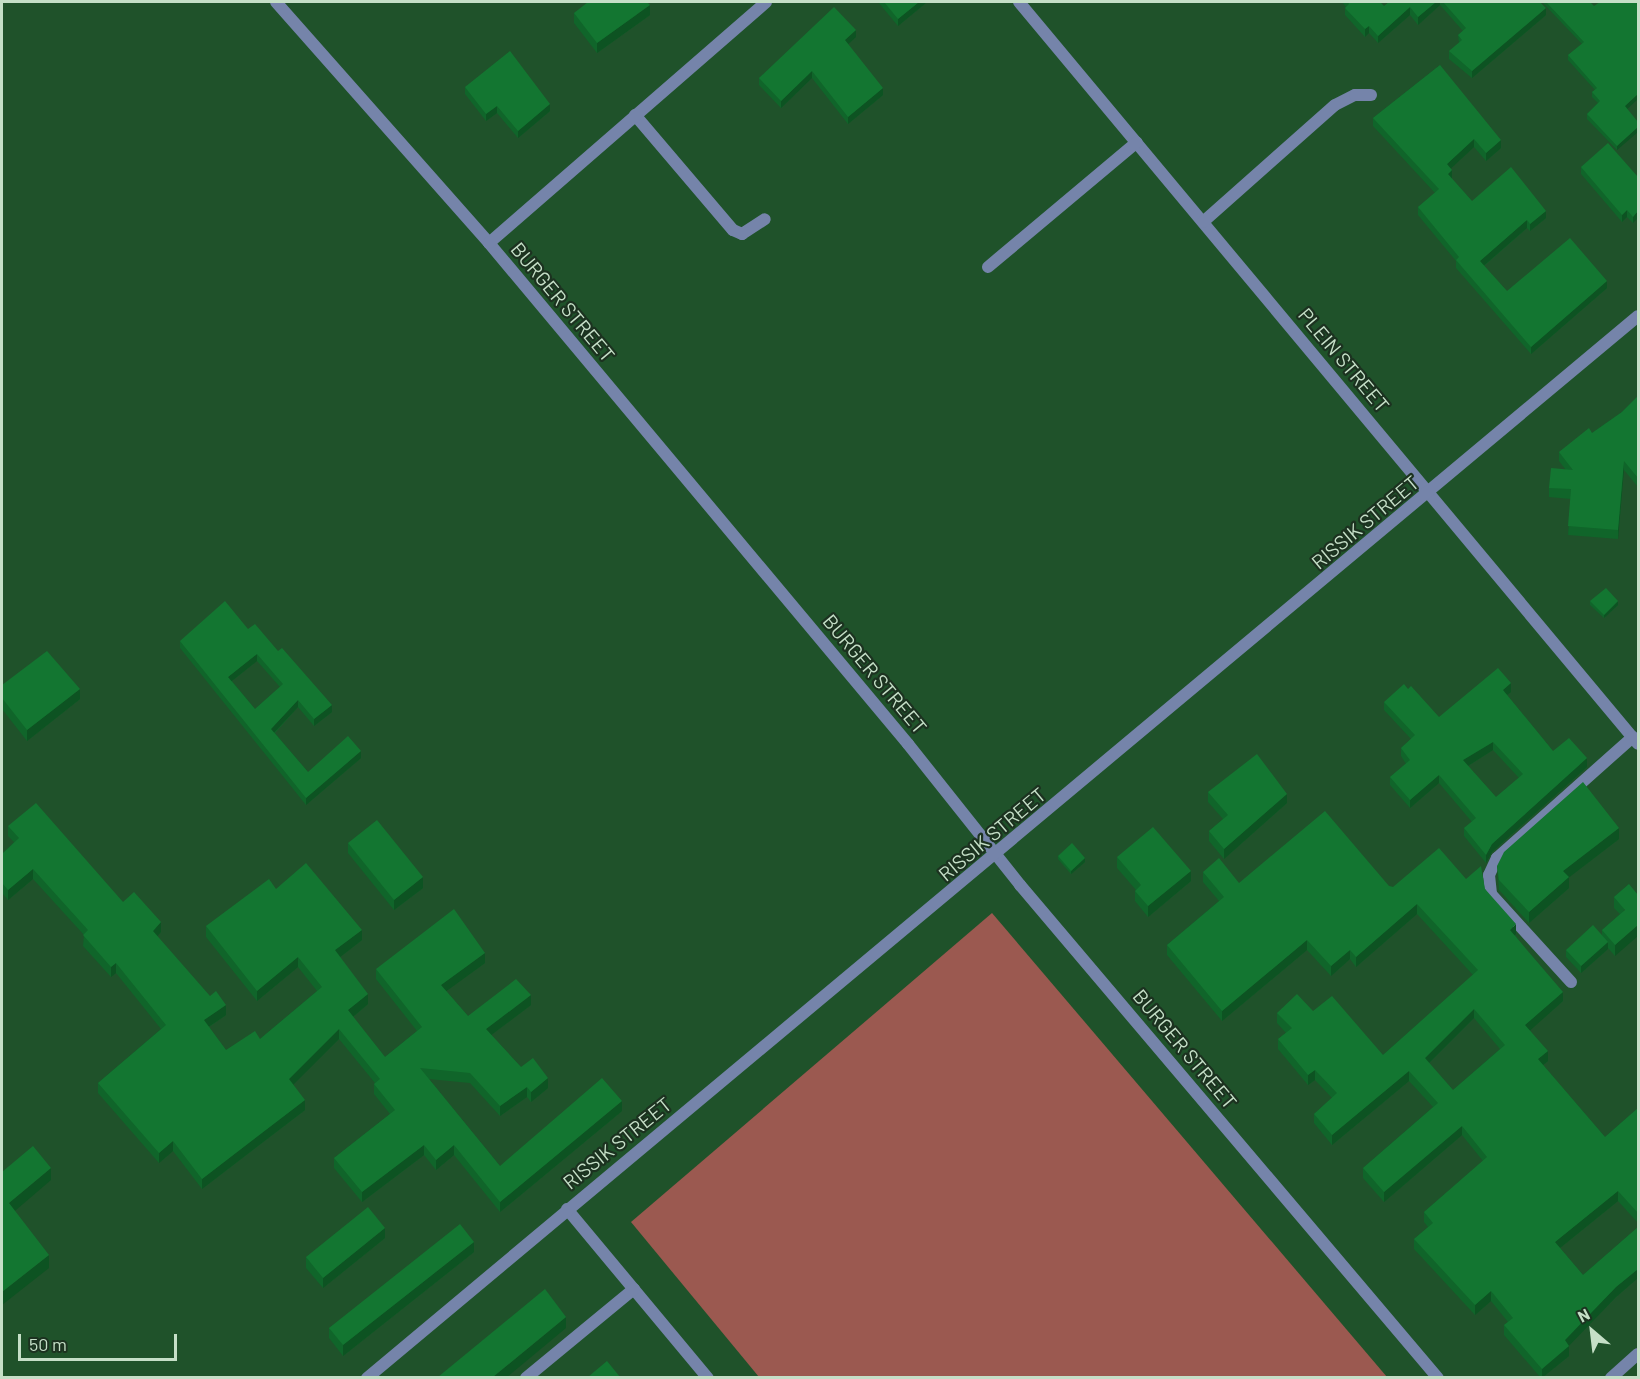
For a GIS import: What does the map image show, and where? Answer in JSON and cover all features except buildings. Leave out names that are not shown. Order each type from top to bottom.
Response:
[{"type":"street","name":"BURGER STREET","points":[[276,2],[489,243],[998,855],[1438,1377]]},
{"type":"street","points":[[489,243],[766,2]]},
{"type":"street","name":"PLEIN STREET","points":[[1019,2],[1636,740]]},
{"type":"street","points":[[1203,222],[1335,105],[1355,94],[1371,95]]},
{"type":"street","points":[[635,116],[733,230],[742,234],[765,219]]},
{"type":"street","points":[[988,267],[1137,142]]},
{"type":"street","name":"RISSIK STREET","points":[[367,1377],[567,1209],[998,855],[1638,316]]},
{"type":"street","points":[[1571,982],[1491,894],[1489,875],[1497,858],[1636,740]]},
{"type":"street","points":[[567,1209],[708,1377]]},
{"type":"street","points":[[526,1377],[634,1289]]},
{"type":"street","points":[[1611,1377],[1638,1354]]},
{"type":"shaded area","points":[[992,913],[1387,1377],[759,1377],[631,1222]]}]
